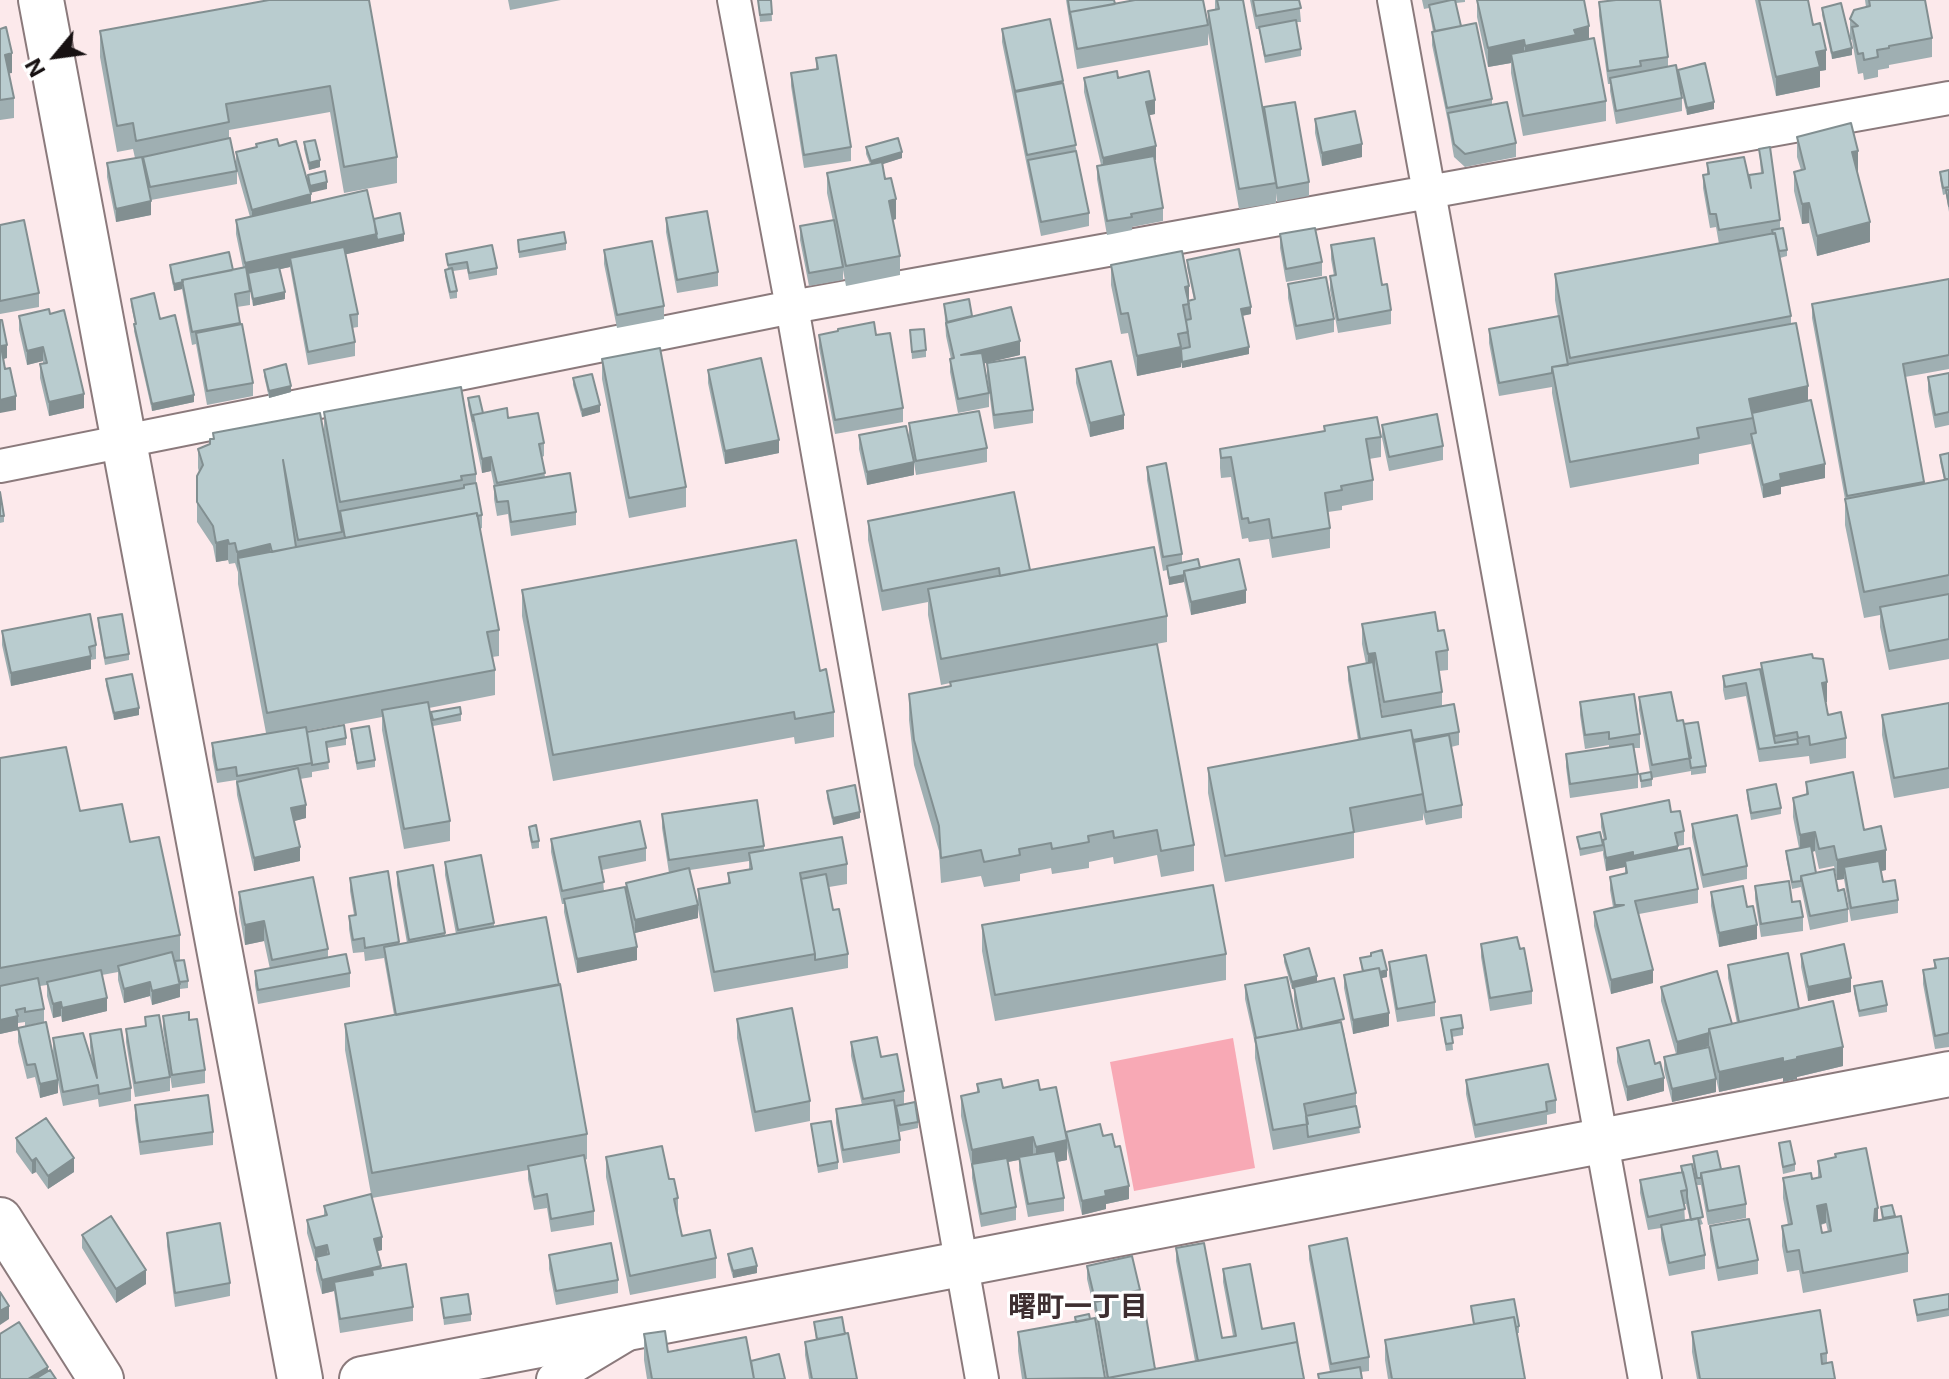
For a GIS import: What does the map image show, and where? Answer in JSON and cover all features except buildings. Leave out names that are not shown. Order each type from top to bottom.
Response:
[{"type":"street","points":[[41,0],[300,1379]]},
{"type":"street","points":[[734,0],[792,307],[982,1379]]},
{"type":"street","points":[[1394,0],[1645,1379]]},
{"type":"street","points":[[0,466],[792,307],[1949,98]]},
{"type":"street","points":[[362,1379],[1949,1074]]},
{"type":"street","points":[[0,1220],[101,1379]]},
{"type":"street","points":[[553,1379],[643,1325]]},
{"type":"shaded area","points":[[1233,1038],[1255,1168],[1134,1191],[1110,1062]]},
{"type":"district","name":"曙町一丁目","points":[[1078,1308]]}]
